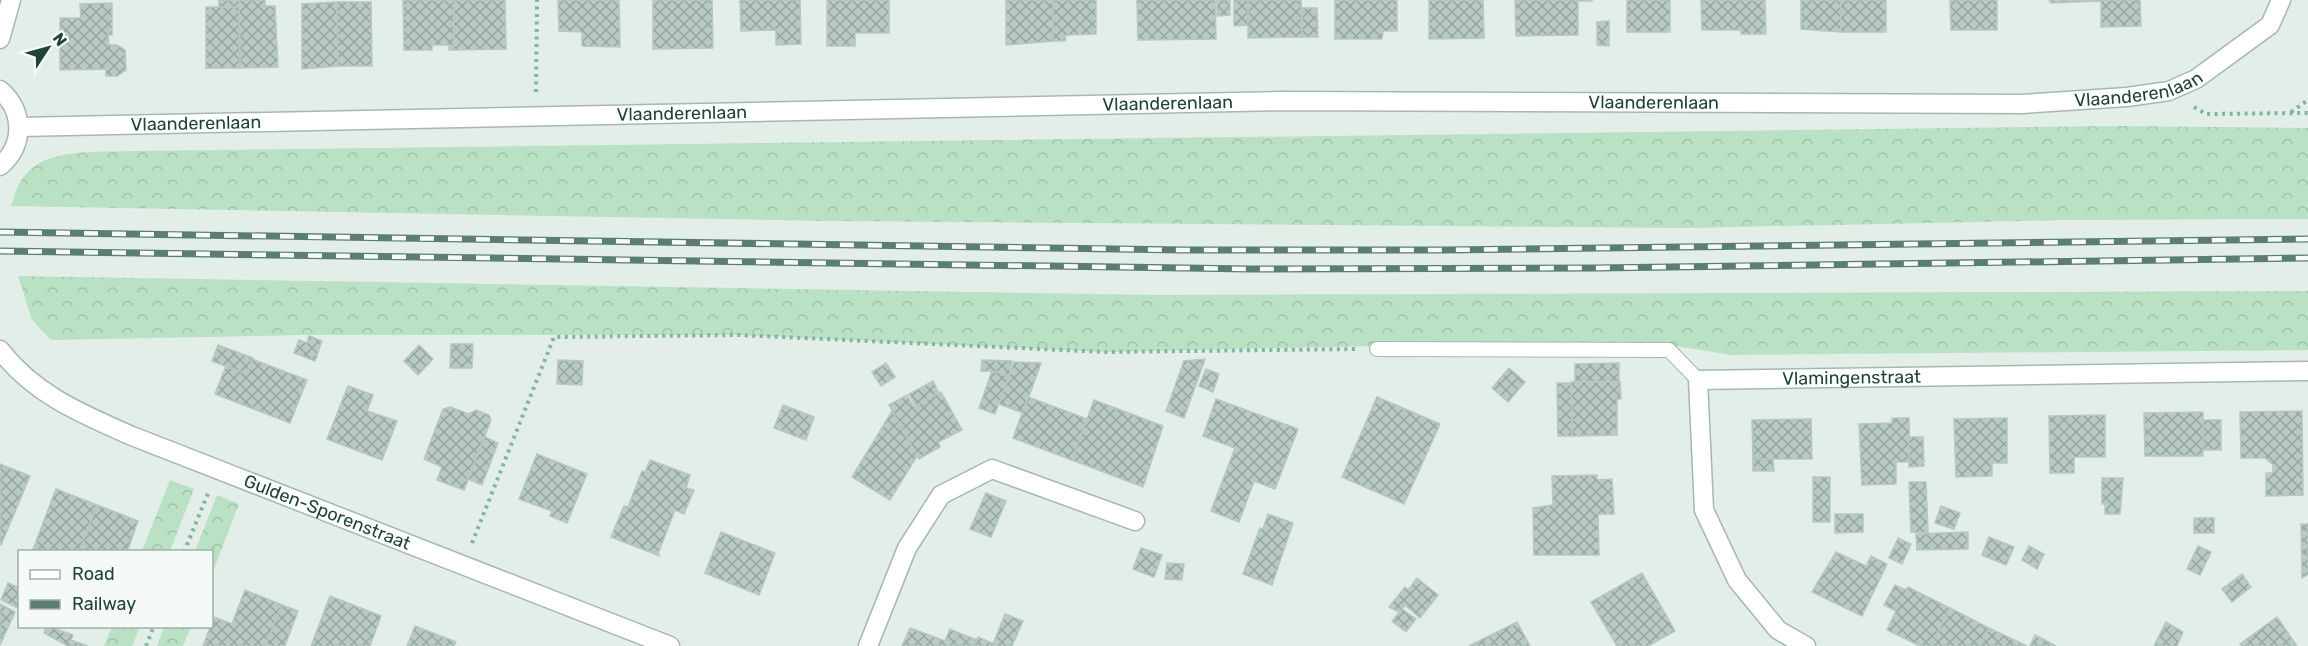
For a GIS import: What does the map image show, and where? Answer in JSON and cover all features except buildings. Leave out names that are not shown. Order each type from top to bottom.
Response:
[{"type":"street","points":[[0,39],[11,0]]},
{"type":"street","name":"Vlaanderenlaan","points":[[19,128],[1282,102],[2022,104],[2127,97],[2169,91],[2196,79],[2270,25],[2281,0]]},
{"type":"street","points":[[0,90],[15,109],[19,128],[16,146],[2,166]]},
{"type":"street","name":"Gulden-Sporenstraat","points":[[0,350],[36,387],[62,405],[217,471],[670,646]]},
{"type":"street","name":"Vlamingenstraat","points":[[1698,380],[2308,371]]},
{"type":"street","points":[[1698,380],[1704,510],[1737,580],[1778,630],[1806,646]]},
{"type":"street","points":[[868,646],[907,548],[941,495],[992,469],[1135,521]]},
{"type":"lane","points":[[1377,349],[1669,350],[1698,380]]},
{"type":"path","points":[[535,117],[537,0]]},
{"type":"path","points":[[2169,91],[2206,114],[2308,113]]},
{"type":"path","points":[[2290,112],[2308,100]]},
{"type":"path","points":[[463,566],[554,336],[738,335],[1106,352],[1377,349]]},
{"type":"path","points":[[185,550],[217,471]]},
{"type":"path","points":[[146,646],[154,628]]},
{"type":"green space","points":[[2114,126],[2308,128],[2308,219],[2070,220],[1689,228],[826,221],[11,206],[19,184],[30,170],[56,157],[87,152]]},
{"type":"green space","points":[[18,276],[1158,295],[2308,291],[2308,350],[1730,355],[1665,344],[1377,346],[1106,352],[738,335],[303,335],[51,340],[32,320]]},
{"type":"green space","points":[[170,480],[194,489],[170,550],[142,550]]},
{"type":"green space","points":[[217,495],[239,504],[213,571],[213,550],[195,550]]},
{"type":"green space","points":[[112,628],[140,628],[132,646],[104,646]]},
{"type":"green space","points":[[164,628],[191,628],[183,646],[157,646]]},
{"type":"railway","points":[[0,232],[1183,250],[1445,250],[2308,239]]},
{"type":"railway","points":[[0,251],[1251,269],[1597,268],[2308,258]]}]
